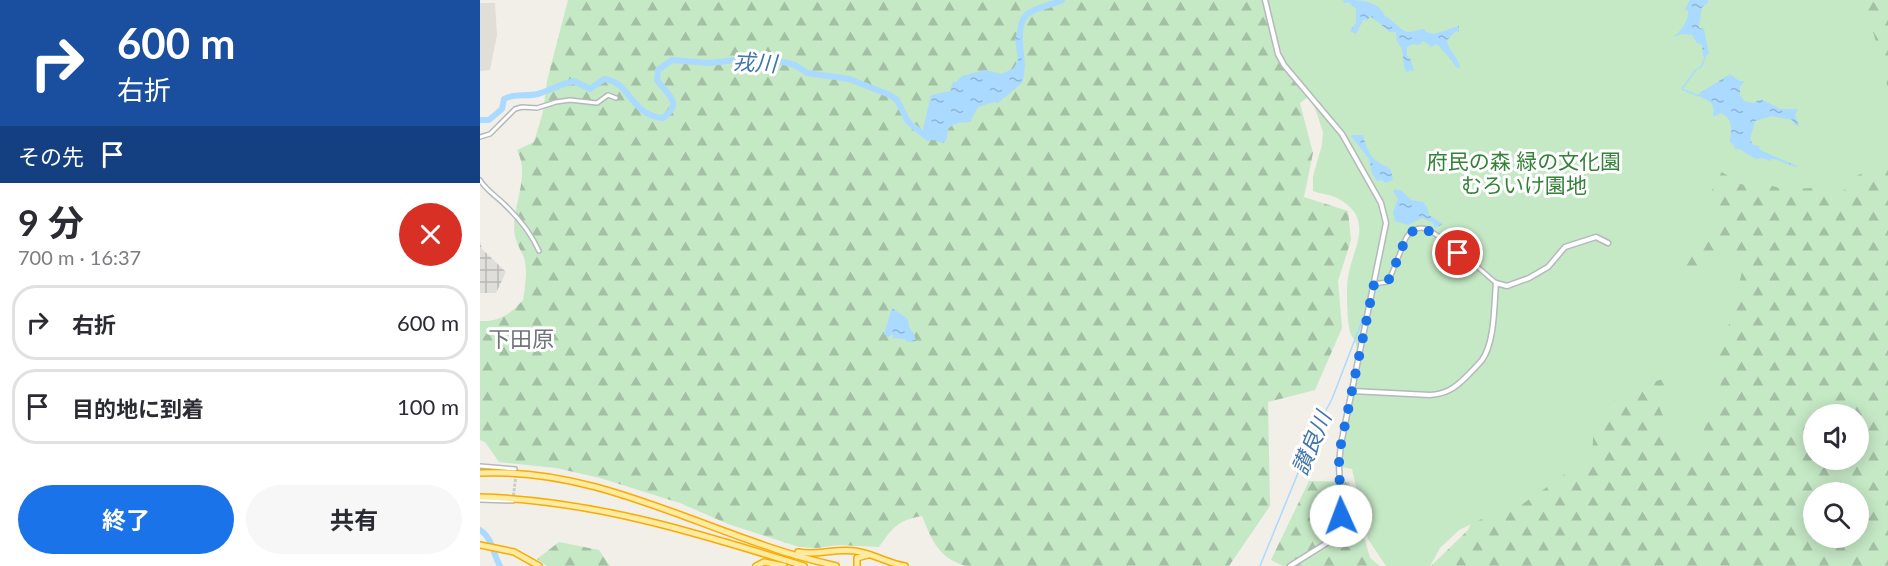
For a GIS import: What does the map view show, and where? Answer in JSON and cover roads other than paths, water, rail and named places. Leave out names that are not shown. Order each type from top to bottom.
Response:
[{"type":"highway","points":[[480,473],[526,473],[582,483],[645,501],[775,549],[836,566]]},
{"type":"highway","points":[[480,499],[525,500],[601,510],[804,566]]},
{"type":"highway","points":[[735,535],[801,553],[848,550],[905,566]]},
{"type":"highway","points":[[480,545],[523,556],[539,566]]},
{"type":"highway","points":[[857,566],[856,561],[859,556],[878,558]]},
{"type":"highway","points":[[756,566],[764,562],[784,566]]},
{"type":"street","points":[[1265,0],[1278,54],[1284,65],[1342,134],[1381,203],[1386,223],[1339,463],[1341,516],[1338,530],[1330,541],[1290,566]]},
{"type":"street","points":[[480,137],[490,134],[515,109],[537,108],[570,100],[597,103],[608,96],[616,98]]},
{"type":"street","points":[[480,180],[485,188],[505,205],[530,232],[539,251]]},
{"type":"street","points":[[1374,284],[1387,282],[1408,234],[1420,228],[1438,237],[1496,283],[1507,286],[1529,278],[1548,267],[1562,249],[1596,237],[1608,243]]},
{"type":"street","points":[[1352,391],[1439,395],[1457,386],[1483,359],[1489,345],[1496,283]]},
{"type":"street","points":[[480,466],[516,469]]},
{"type":"street","points":[[480,499],[513,501]]},
{"type":"water","points":[[1343,0],[1373,4],[1399,28],[1409,32],[1424,29],[1434,34],[1459,26],[1459,32],[1456,31],[1447,40],[1460,67],[1457,68],[1438,45],[1432,47],[1423,41],[1419,45],[1413,44],[1407,47],[1407,56],[1414,70],[1406,72],[1396,32],[1389,32],[1370,16],[1367,21],[1363,20],[1356,34],[1350,31],[1356,23],[1356,9],[1348,2],[1344,3]]},
{"type":"water","points":[[1690,0],[1708,0],[1708,3],[1702,7],[1699,28],[1704,29],[1709,54],[1703,57],[1702,45],[1697,43],[1692,35],[1675,36],[1686,21],[1688,11],[1685,9]]},
{"type":"water","points":[[1018,29],[1022,30],[1025,66],[1023,82],[998,103],[978,107],[970,122],[958,123],[948,129],[944,143],[928,139],[922,134],[931,95],[950,91],[953,82],[962,76],[985,70],[1002,74],[1014,68],[1018,60],[1015,39]]},
{"type":"water","points":[[1730,74],[1739,81],[1745,81],[1740,86],[1740,95],[1744,101],[1753,103],[1761,99],[1780,109],[1798,109],[1795,115],[1799,126],[1795,125],[1792,120],[1772,116],[1755,121],[1750,139],[1753,145],[1759,146],[1760,150],[1799,167],[1775,159],[1771,161],[1756,159],[1735,149],[1730,142],[1731,125],[1728,118],[1721,113],[1713,117],[1712,104],[1697,95]]},
{"type":"water","points":[[1352,135],[1363,135],[1370,153],[1378,162],[1391,170],[1393,180],[1385,183],[1382,180],[1377,181],[1372,173],[1369,159]]},
{"type":"water","points":[[1395,189],[1402,191],[1411,200],[1423,202],[1429,215],[1443,224],[1435,228],[1433,223],[1422,218],[1408,225],[1395,221],[1393,212],[1398,199],[1393,191]]},
{"type":"water","points":[[892,308],[908,319],[916,341],[893,339],[893,334],[888,337],[884,334]]},
{"type":"waterway","name":"戎川","points":[[1020,36],[1023,19],[1028,14],[1062,0]]},
{"type":"waterway","points":[[1698,96],[1682,89],[1695,71],[1702,66],[1705,57]]},
{"type":"waterway","name":"戎川","points":[[480,120],[489,120],[502,109],[504,99],[508,97],[538,94],[574,81],[590,89],[604,79],[620,86],[644,111],[652,116],[663,118],[669,113],[673,103],[669,94],[657,80],[658,70],[672,60],[709,63],[745,59],[783,62],[795,65],[807,73],[849,79],[890,95],[897,100],[908,122],[928,138]]},
{"type":"waterway","name":"讃良川","points":[[1260,566],[1316,429],[1332,399],[1362,321]]},
{"type":"waterway","points":[[480,530],[490,541],[500,566]]},
{"type":"tunnel","points":[[513,500],[516,474]]},
{"type":"district","name":"下田原","points":[[521,338]]},
{"type":"park label","name":"府民の森 緑の文化園 むろいけ園地","points":[[1524,172]]}]
